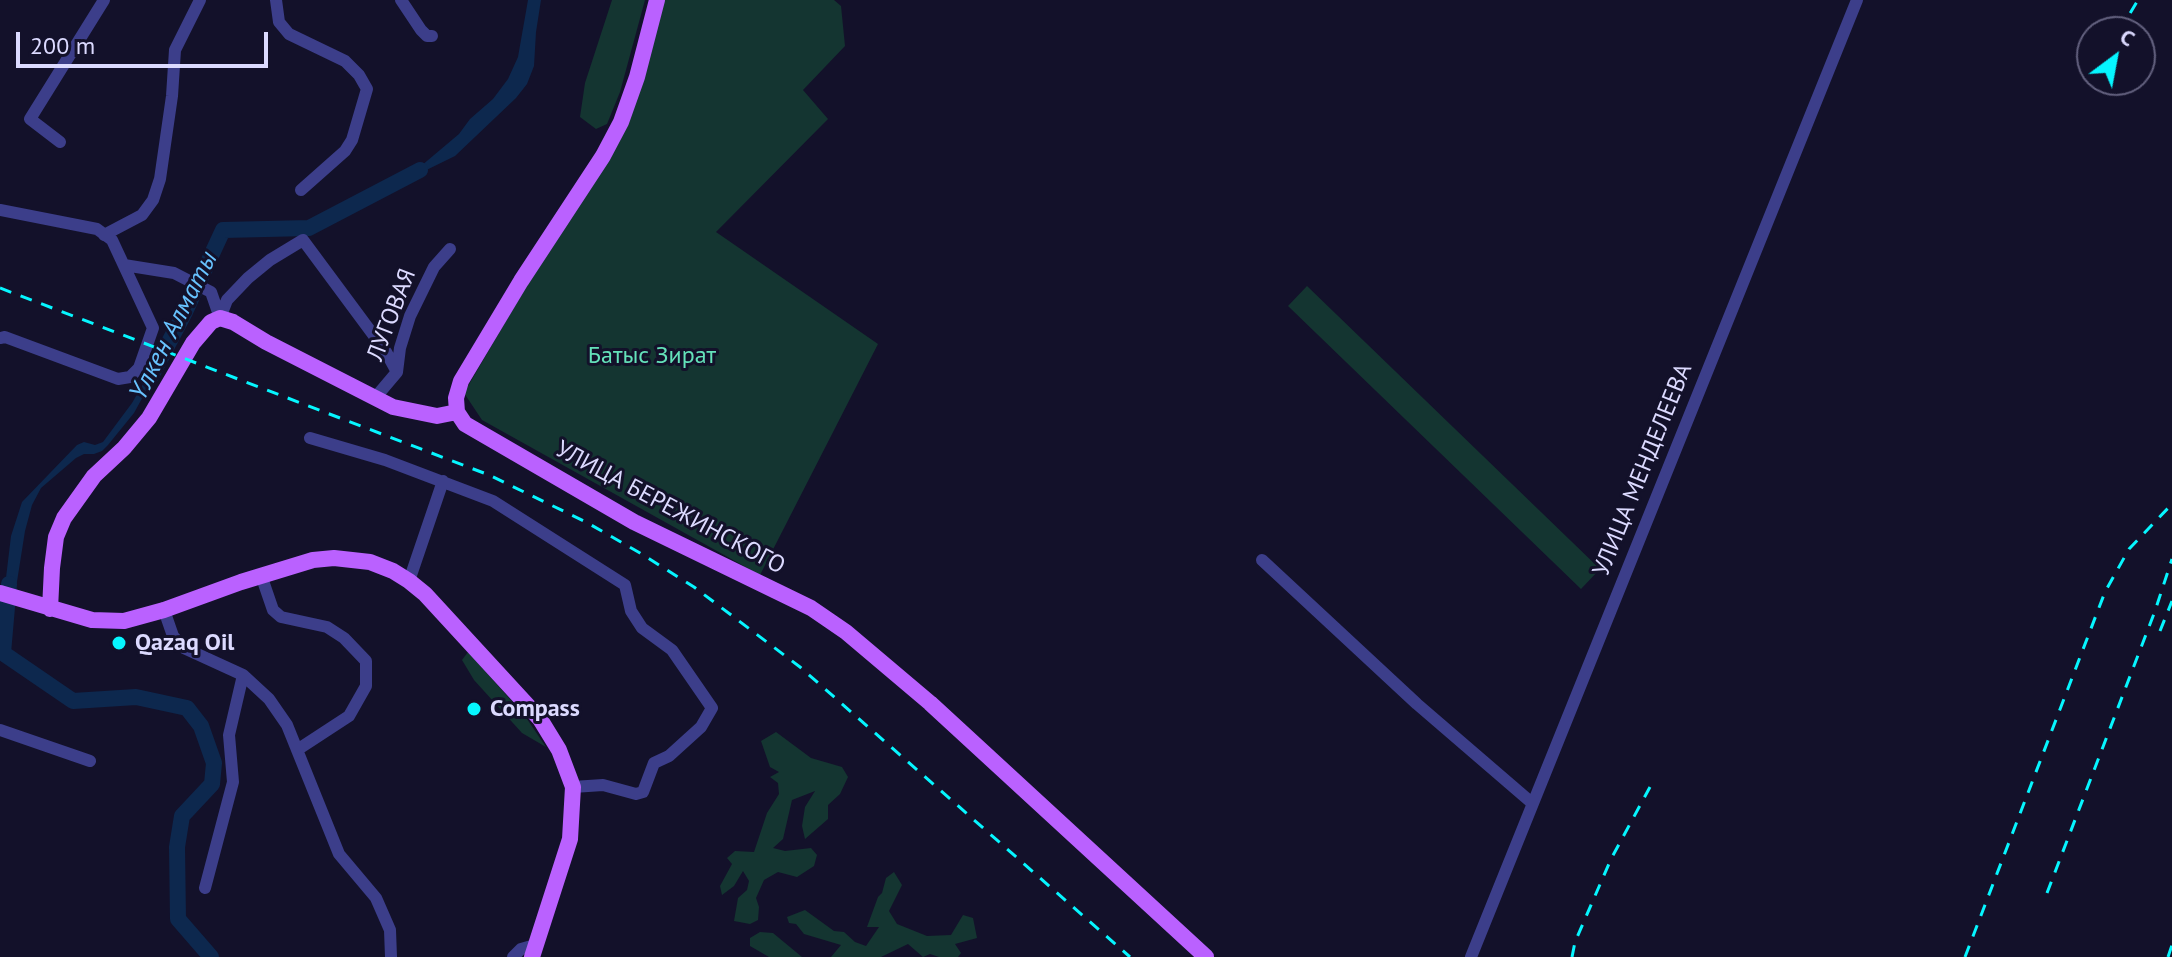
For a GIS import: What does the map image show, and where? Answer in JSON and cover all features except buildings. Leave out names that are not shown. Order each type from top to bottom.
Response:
[{"type":"main road","points":[[50,609],[56,537],[64,518],[94,476],[124,448],[149,418],[193,343],[211,322],[220,318],[233,322],[393,407],[437,416],[457,412],[456,398],[461,381],[521,281],[603,156],[621,122],[637,77],[657,0]]},
{"type":"main road","name":"УЛИЦА БЕРЕЖИНСКОГО","points":[[457,412],[465,424],[634,522],[811,608],[846,632],[930,703],[1206,957]]},
{"type":"main road","points":[[0,593],[92,620],[124,621],[313,560],[334,558],[370,562],[409,581],[425,594],[540,719],[559,750],[573,787],[570,839],[534,951]]},
{"type":"street","points":[[60,142],[30,119],[104,0]]},
{"type":"street","points":[[104,235],[142,215],[153,200],[160,179],[175,50],[200,0]]},
{"type":"street","points":[[276,0],[279,22],[289,34],[345,61],[367,89],[363,109],[345,151],[301,190]]},
{"type":"street","points":[[401,0],[421,30],[432,36]]},
{"type":"street","name":"УЛИЦА МЕНДЕЛЕЕВА","points":[[1471,957],[1857,0]]},
{"type":"street","points":[[0,210],[97,229],[112,240],[153,328],[139,368],[130,377],[118,379],[5,337],[0,338]]},
{"type":"street","points":[[220,318],[227,300],[248,278],[303,240],[386,352],[397,372]]},
{"type":"street","name":"ЛУГОВАЯ","points":[[375,398],[397,372],[400,348],[410,316],[434,267],[450,249]]},
{"type":"street","points":[[124,265],[174,273],[211,292],[220,318]]},
{"type":"street","points":[[310,438],[385,460],[493,501],[625,585],[631,611],[642,628],[672,650],[712,708],[701,727],[669,756],[654,763],[643,792],[636,794],[603,785],[573,787]]},
{"type":"street","points":[[409,581],[443,481]]},
{"type":"street","points":[[1262,560],[1417,704],[1532,803]]},
{"type":"street","points":[[261,575],[273,610],[281,617],[327,627],[344,638],[366,661],[366,686],[349,716],[297,750]]},
{"type":"street","points":[[164,610],[173,636],[184,648],[243,675],[269,699],[287,725],[339,854],[376,898],[390,930],[391,957]]},
{"type":"street","points":[[205,888],[233,782],[229,735],[243,675]]},
{"type":"street","points":[[0,730],[90,761]]},
{"type":"street","points":[[513,957],[521,949],[534,951]]},
{"type":"green space","points":[[612,0],[645,0],[620,92],[607,124],[596,129],[580,117],[585,83]]},
{"type":"green space","name":"Батыс Зират","points":[[661,0],[834,0],[841,6],[845,46],[803,90],[828,119],[716,232],[878,344],[760,575],[482,420],[464,393],[631,107]]},
{"type":"green space","points":[[1307,286],[1600,569],[1581,589],[1288,306]]},
{"type":"green space","points":[[468,652],[525,716],[546,747],[522,733],[474,680],[462,660]]},
{"type":"green space","points":[[776,732],[811,758],[842,767],[848,777],[840,794],[828,805],[828,819],[805,839],[802,826],[805,807],[815,791],[792,800],[783,839],[773,848],[785,851],[811,848],[817,855],[814,866],[797,877],[778,872],[764,880],[756,898],[758,920],[750,924],[734,921],[738,898],[747,890],[749,881],[743,871],[734,886],[722,895],[720,886],[732,864],[727,858],[735,851],[754,852],[767,813],[779,794],[778,783],[770,777],[779,772],[770,767],[761,741]]},
{"type":"green space","points":[[894,872],[902,885],[889,911],[897,924],[927,936],[951,935],[963,915],[973,918],[977,938],[955,944],[961,953],[958,957],[930,954],[923,957],[908,944],[881,957],[831,957],[841,945],[804,934],[796,924],[789,923],[787,917],[805,910],[834,931],[844,932],[855,942],[866,946],[879,927],[867,927],[878,897],[886,878]]},
{"type":"green space","points":[[760,932],[773,933],[802,957],[769,957],[750,946],[750,938]]},
{"type":"water","points":[[528,0],[541,0],[534,66],[527,84],[455,156],[402,182],[459,134],[508,79],[518,57]]},
{"type":"water","points":[[157,360],[162,362],[134,413],[108,445],[102,451],[76,458],[41,488],[32,505],[25,531],[16,588],[5,586],[11,536],[22,502],[77,445],[103,442],[132,403]]},
{"type":"waterway","name":"Үлкен Алматы","points":[[150,378],[223,230],[309,228],[420,170]]},
{"type":"waterway","name":"Үлкен Алматы","points":[[9,584],[3,653],[73,701],[136,697],[187,708],[201,726],[214,763],[212,784],[182,816],[177,847],[178,919],[211,957]]},
{"type":"railway","points":[[2128,16],[2138,0]]},
{"type":"railway","points":[[0,288],[489,475],[586,522],[640,553],[694,587],[800,667],[1130,957]]},
{"type":"railway","points":[[1965,957],[2105,592],[2129,549],[2172,504]]},
{"type":"railway","points":[[2047,893],[2172,559]]},
{"type":"railway","points":[[2160,631],[2172,601]]},
{"type":"railway","points":[[1572,957],[1575,942],[1611,859],[1650,787]]},
{"type":"railway","points":[[2168,957],[2172,945]]},
{"type":"place","name":"Qazaq Oil","points":[[119,643]]},
{"type":"place","name":"Compass","points":[[474,709]]}]
